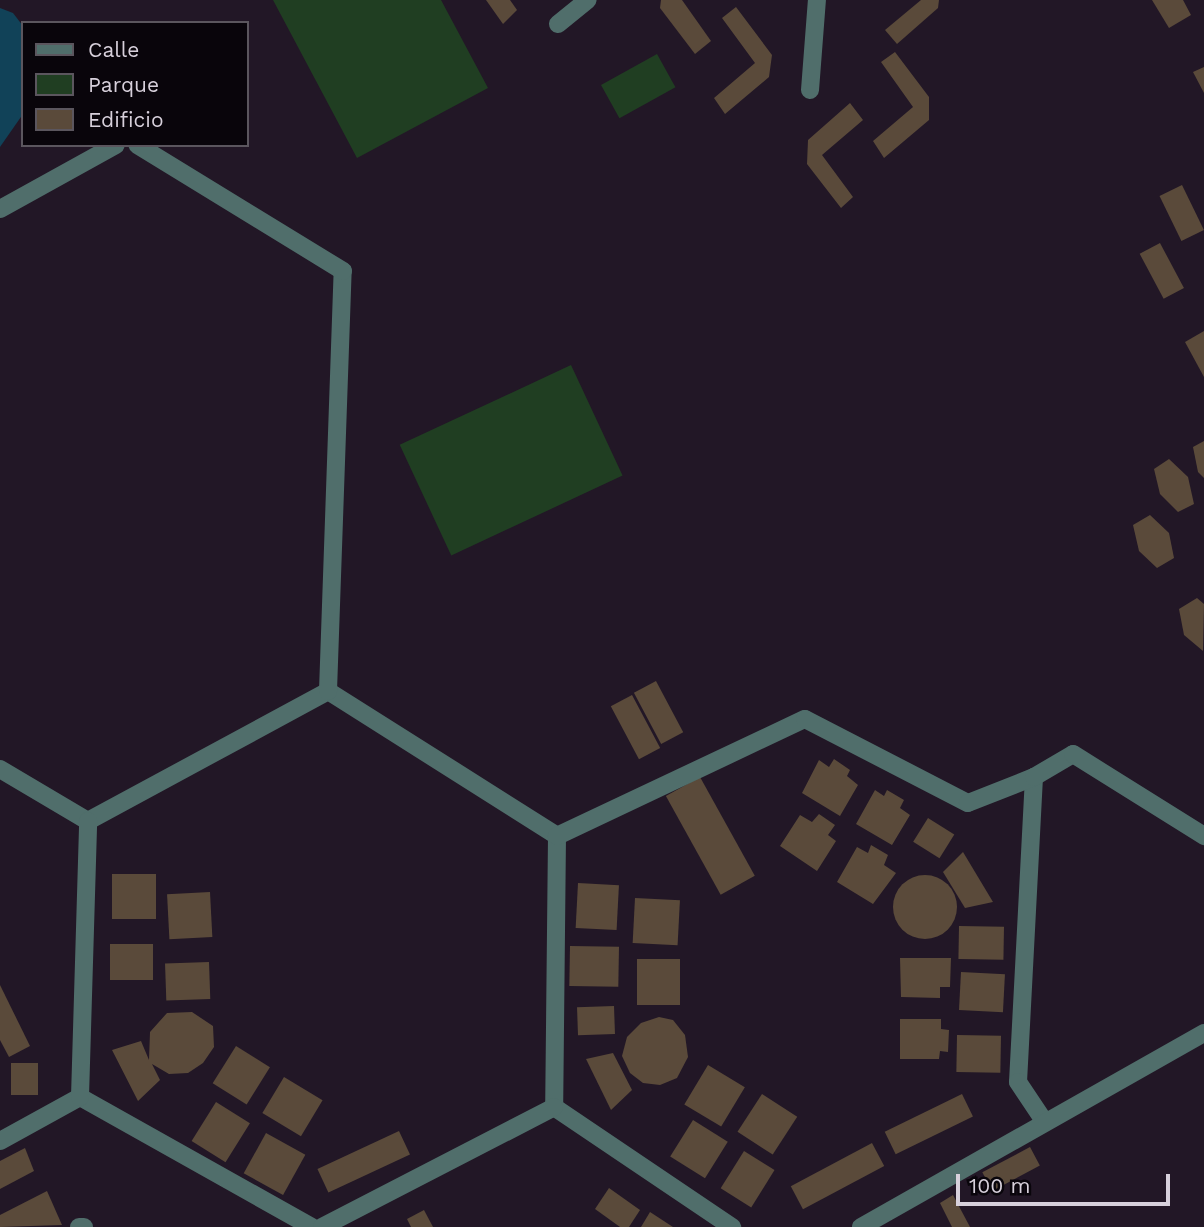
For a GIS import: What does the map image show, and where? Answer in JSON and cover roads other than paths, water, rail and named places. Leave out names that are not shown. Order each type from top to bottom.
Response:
[{"type":"street","points":[[558,24],[587,0]]},
{"type":"street","points":[[810,90],[817,0]]},
{"type":"street","points":[[0,209],[112,147]]},
{"type":"street","points":[[140,147],[343,271],[328,691]]},
{"type":"street","points":[[88,821],[328,691]]},
{"type":"street","points":[[328,691],[557,836]]},
{"type":"street","points":[[557,836],[805,719],[968,803],[1034,777],[1073,754],[1204,836]]},
{"type":"street","points":[[0,768],[88,821]]},
{"type":"street","points":[[1034,777],[1018,1082],[1044,1121]]},
{"type":"street","points":[[80,1097],[88,821]]},
{"type":"street","points":[[554,1107],[557,836]]},
{"type":"street","points":[[861,1227],[1044,1121],[1204,1033]]},
{"type":"street","points":[[0,1141],[80,1097]]},
{"type":"street","points":[[80,1097],[312,1227]]},
{"type":"street","points":[[322,1227],[554,1107]]},
{"type":"street","points":[[554,1107],[732,1227]]},
{"type":"water","points":[[0,8],[13,13],[21,23],[21,117],[0,147]]}]
